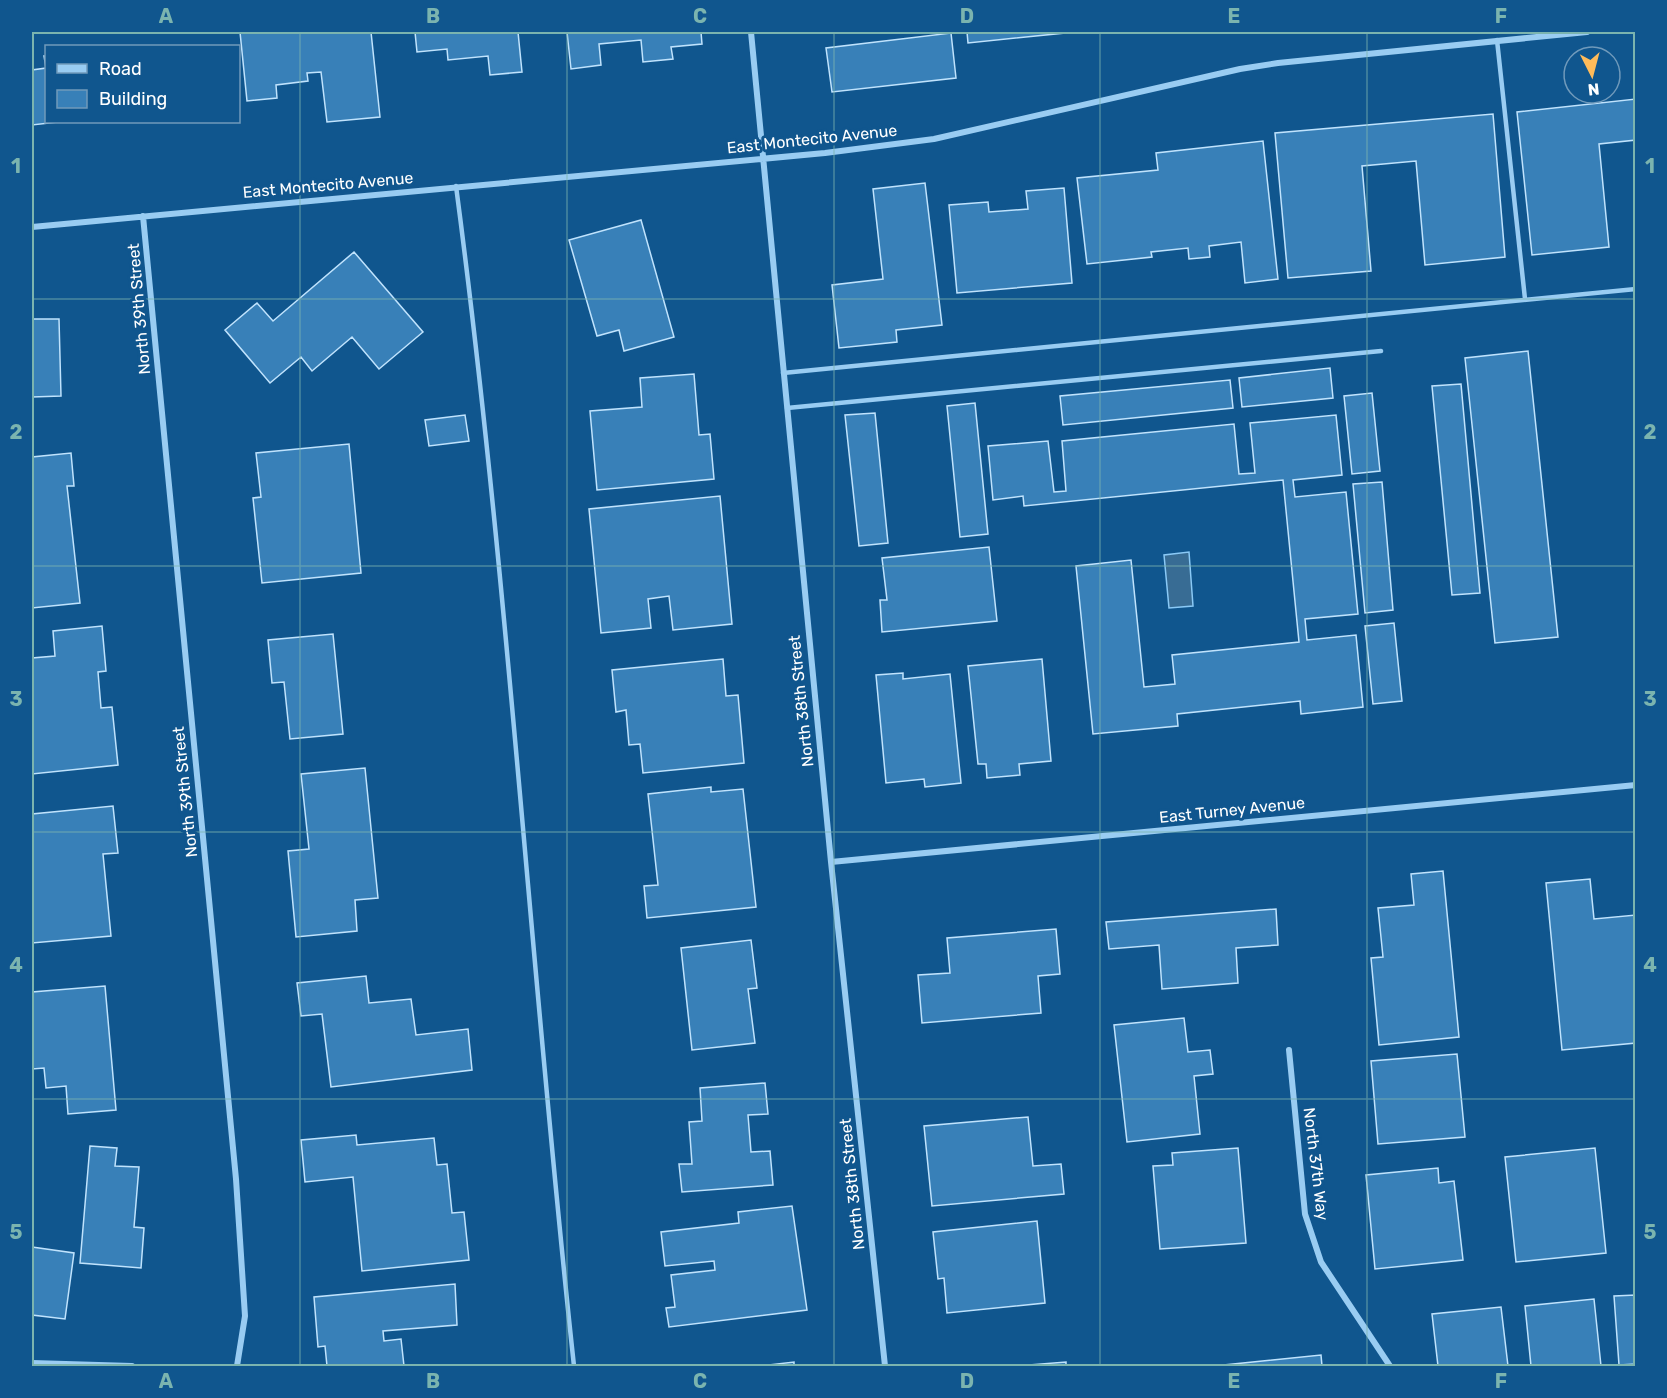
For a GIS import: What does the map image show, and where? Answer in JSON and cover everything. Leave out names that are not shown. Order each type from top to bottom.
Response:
[{"type":"street","name":"North 38th Street","points":[[751,32],[831,862],[885,1366]]},
{"type":"street","name":"East Montecito Avenue","points":[[32,227],[825,153],[934,139],[1249,67],[1587,32]]},
{"type":"street","name":"North 39th Street","points":[[143,216],[236,1179],[245,1316],[237,1366]]},
{"type":"street","name":"East Turney Avenue","points":[[831,862],[1635,785]]},
{"type":"street","name":"North 37th Way","points":[[1289,1050],[1305,1214],[1321,1262],[1390,1366]]},
{"type":"street","points":[[32,1363],[132,1366]]},
{"type":"lane","points":[[1497,40],[1525,299]]},
{"type":"lane","points":[[456,186],[476,340],[556,1201],[574,1366]]},
{"type":"lane","points":[[783,373],[1635,290]]},
{"type":"lane","points":[[786,408],[1381,351]]},
{"type":"water","points":[[1189,552],[1193,606],[1169,608],[1164,555]]},
{"type":"building","points":[[240,32],[371,32],[380,117],[327,122],[321,72],[307,73],[308,81],[276,85],[277,98],[247,101]]},
{"type":"building","points":[[415,32],[518,32],[522,72],[490,75],[488,56],[448,60],[447,49],[417,52]]},
{"type":"building","points":[[567,32],[701,32],[702,44],[671,47],[673,59],[643,62],[641,40],[599,44],[601,65],[571,69]]},
{"type":"building","points":[[967,32],[1065,32],[1065,33],[968,43]]},
{"type":"building","points":[[951,33],[956,78],[832,92],[826,48]]},
{"type":"building","points":[[45,68],[45,123],[49,123],[32,125],[32,70]]},
{"type":"building","points":[[1636,99],[1636,140],[1599,144],[1609,247],[1532,255],[1517,112],[1581,105],[1622,105],[1622,101]]},
{"type":"building","points":[[1493,114],[1505,257],[1425,265],[1416,161],[1362,166],[1371,271],[1288,278],[1275,133]]},
{"type":"building","points":[[1263,141],[1278,279],[1245,283],[1241,242],[1209,246],[1210,257],[1189,259],[1188,248],[1151,252],[1152,257],[1087,264],[1077,178],[1158,170],[1156,153]]},
{"type":"building","points":[[925,183],[942,325],[896,330],[897,342],[839,348],[832,285],[883,279],[873,189]]},
{"type":"building","points":[[1064,188],[1072,283],[957,293],[949,205],[988,202],[989,212],[1028,209],[1026,191]]},
{"type":"building","points":[[641,220],[674,337],[624,351],[619,330],[597,336],[569,240]]},
{"type":"building","points":[[354,252],[423,332],[379,369],[352,337],[312,371],[301,357],[270,383],[225,330],[257,303],[273,321]]},
{"type":"building","points":[[32,319],[59,319],[61,396],[32,397]]},
{"type":"building","points":[[1528,351],[1558,637],[1495,643],[1465,358]]},
{"type":"building","points":[[1330,368],[1333,398],[1242,407],[1239,378]]},
{"type":"building","points":[[694,374],[699,435],[710,434],[714,479],[597,490],[590,411],[642,407],[640,378]]},
{"type":"building","points":[[1230,380],[1233,408],[1063,425],[1060,396]]},
{"type":"building","points":[[1461,384],[1480,593],[1452,595],[1432,386]]},
{"type":"building","points":[[1372,393],[1380,471],[1352,474],[1344,396]]},
{"type":"building","points":[[975,403],[988,534],[960,537],[947,406]]},
{"type":"building","points":[[875,413],[888,543],[859,546],[845,415]]},
{"type":"building","points":[[465,415],[469,441],[429,446],[425,420]]},
{"type":"building","points":[[1336,415],[1342,475],[1293,480],[1295,497],[1346,492],[1358,614],[1305,619],[1307,640],[1356,635],[1363,707],[1301,714],[1300,701],[1177,714],[1178,726],[1093,734],[1076,566],[1131,560],[1144,687],[1175,684],[1172,655],[1299,642],[1283,480],[1024,506],[1023,496],[993,500],[988,446],[1048,441],[1054,492],[1066,491],[1062,441],[1234,424],[1239,474],[1255,473],[1250,423]]},
{"type":"building","points":[[349,444],[361,573],[262,583],[253,498],[261,497],[256,453]]},
{"type":"building","points":[[71,453],[74,486],[67,486],[80,603],[32,608],[32,457]]},
{"type":"building","points":[[1382,482],[1393,610],[1365,613],[1353,484]]},
{"type":"building","points":[[720,496],[732,624],[673,630],[669,596],[648,599],[651,628],[601,633],[589,509]]},
{"type":"building","points":[[989,547],[997,621],[882,632],[880,600],[887,600],[882,558]]},
{"type":"building","points":[[1394,623],[1402,701],[1373,704],[1365,626]]},
{"type":"building","points":[[102,626],[106,671],[98,672],[101,708],[112,707],[118,765],[32,774],[32,658],[55,656],[53,631]]},
{"type":"building","points":[[333,634],[343,734],[290,739],[284,682],[272,683],[268,640]]},
{"type":"building","points":[[723,659],[726,696],[738,695],[744,763],[643,773],[640,744],[629,745],[626,710],[616,712],[612,670]]},
{"type":"building","points":[[1042,659],[1051,761],[1019,764],[1020,775],[987,778],[986,764],[978,764],[968,666]]},
{"type":"building","points":[[903,673],[903,679],[950,674],[961,783],[925,787],[924,779],[886,783],[876,675]]},
{"type":"building","points":[[365,768],[378,898],[355,900],[357,931],[296,937],[288,851],[309,849],[301,774]]},
{"type":"building","points":[[711,787],[711,792],[743,789],[756,907],[647,918],[644,886],[658,885],[648,794]]},
{"type":"building","points":[[113,806],[118,853],[103,854],[111,936],[32,943],[32,814]]},
{"type":"building","points":[[1443,871],[1459,1037],[1379,1045],[1371,958],[1383,957],[1378,908],[1414,905],[1411,874]]},
{"type":"building","points":[[1590,879],[1594,919],[1636,915],[1636,1043],[1562,1050],[1546,883]]},
{"type":"building","points":[[1276,909],[1278,945],[1236,948],[1238,983],[1162,989],[1159,945],[1109,949],[1106,922]]},
{"type":"building","points":[[1056,929],[1060,974],[1038,976],[1041,1013],[922,1023],[918,975],[950,973],[947,938]]},
{"type":"building","points":[[751,940],[757,988],[748,989],[755,1043],[692,1050],[681,948]]},
{"type":"building","points":[[366,976],[369,1003],[411,999],[416,1035],[468,1029],[472,1070],[331,1087],[322,1014],[301,1016],[297,983]]},
{"type":"building","points":[[105,986],[116,1110],[68,1114],[66,1086],[46,1088],[44,1068],[32,1069],[32,992]]},
{"type":"building","points":[[1184,1018],[1188,1052],[1210,1050],[1213,1074],[1194,1076],[1200,1134],[1127,1142],[1114,1025]]},
{"type":"building","points":[[1457,1054],[1465,1137],[1378,1144],[1371,1061]]},
{"type":"building","points":[[765,1083],[768,1114],[748,1115],[751,1152],[770,1151],[773,1185],[682,1192],[679,1164],[692,1164],[689,1122],[702,1121],[700,1088]]},
{"type":"building","points":[[1028,1117],[1033,1166],[1061,1164],[1064,1194],[932,1206],[924,1126]]},
{"type":"building","points":[[356,1135],[357,1145],[434,1138],[437,1165],[447,1164],[452,1213],[464,1212],[469,1260],[362,1271],[353,1177],[305,1182],[301,1140]]},
{"type":"building","points":[[90,1146],[117,1148],[115,1166],[139,1167],[134,1227],[144,1228],[141,1268],[80,1263]]},
{"type":"building","points":[[1238,1148],[1246,1243],[1160,1249],[1153,1166],[1173,1165],[1172,1153]]},
{"type":"building","points":[[1595,1148],[1606,1253],[1516,1262],[1505,1157]]},
{"type":"building","points":[[1438,1168],[1439,1183],[1454,1181],[1463,1260],[1375,1269],[1366,1175]]},
{"type":"building","points":[[792,1206],[807,1310],[669,1327],[666,1308],[675,1307],[671,1275],[715,1270],[714,1261],[665,1266],[661,1232],[739,1223],[738,1212]]},
{"type":"building","points":[[1037,1221],[1045,1303],[947,1313],[944,1278],[938,1279],[933,1232]]},
{"type":"building","points":[[32,1247],[74,1253],[65,1319],[32,1315]]},
{"type":"building","points":[[455,1284],[457,1325],[383,1331],[384,1341],[401,1339],[404,1366],[327,1366],[325,1346],[318,1347],[314,1297]]},
{"type":"building","points":[[1636,1295],[1636,1364],[1619,1365],[1614,1296]]},
{"type":"building","points":[[1594,1299],[1601,1366],[1531,1366],[1525,1306]]},
{"type":"building","points":[[1501,1307],[1508,1366],[1438,1366],[1432,1314]]},
{"type":"building","points":[[1321,1355],[1322,1366],[1224,1366],[1224,1365]]},
{"type":"building","points":[[794,1362],[794,1366],[759,1366]]},
{"type":"building","points":[[1066,1362],[1066,1366],[1015,1366]]}]
